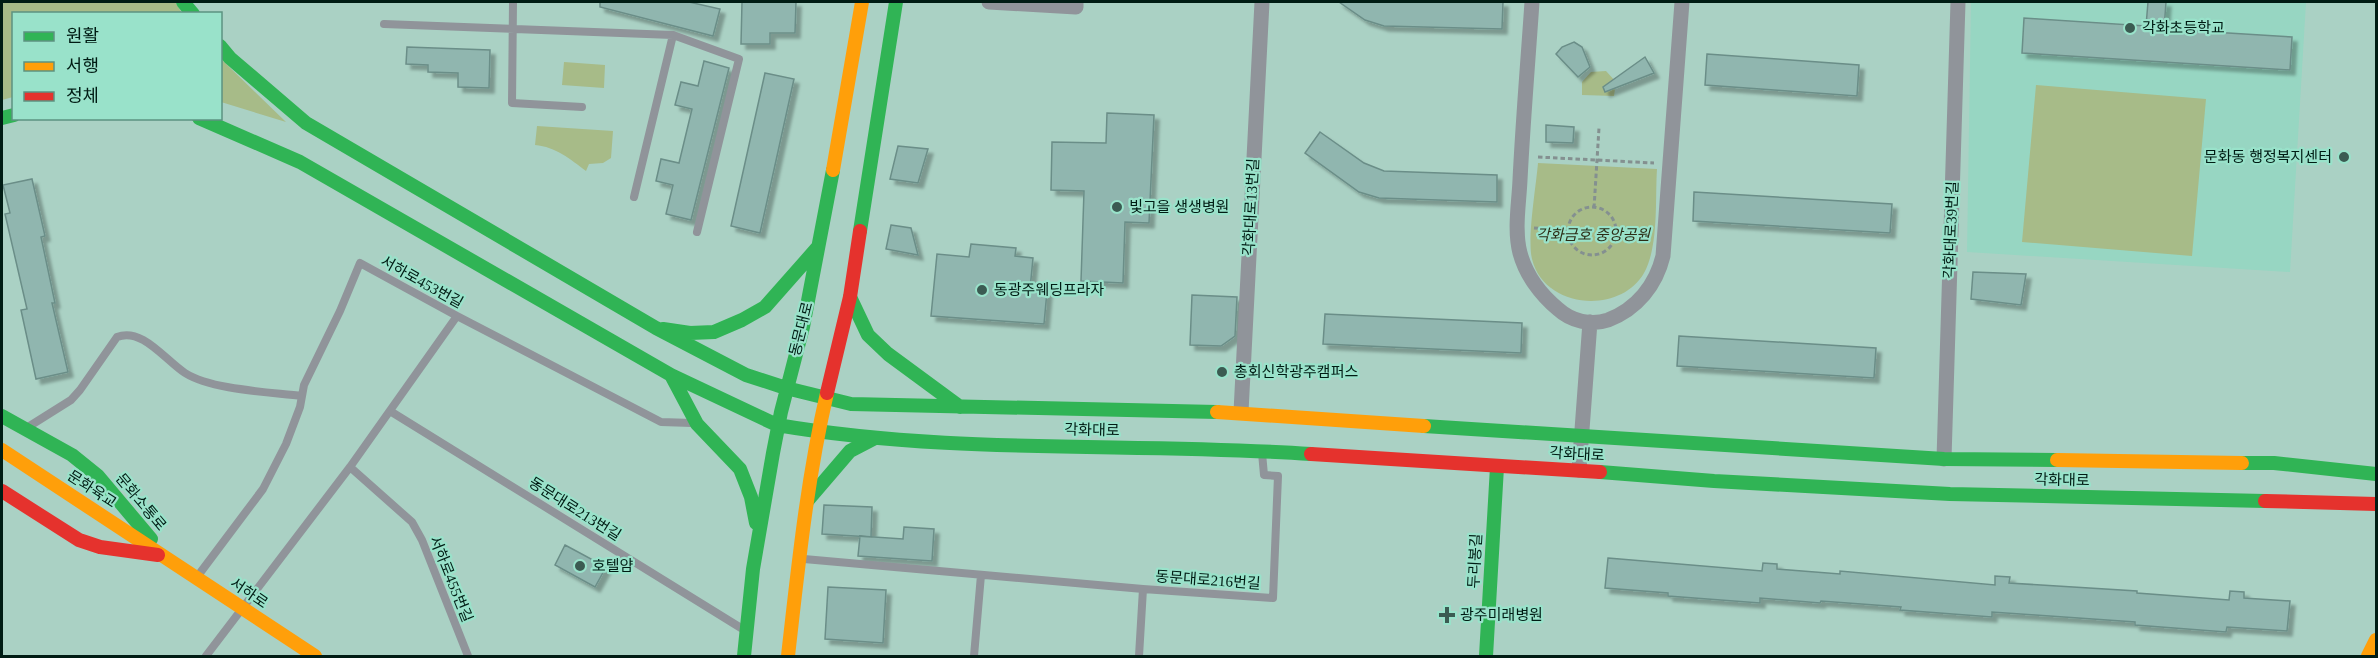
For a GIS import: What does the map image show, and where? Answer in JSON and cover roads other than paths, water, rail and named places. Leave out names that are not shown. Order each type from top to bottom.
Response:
[{"type":"main road","name":"동문대로","points":[[744,657],[758,529],[775,446],[777,425],[802,331],[819,246],[862,2]]},
{"type":"main road","points":[[788,657],[799,559],[818,432],[850,297],[896,2]]},
{"type":"main road","name":"각화대로","points":[[222,48],[230,58],[306,123],[656,328],[746,375],[786,388],[851,404],[1241,412],[1944,459],[2274,463],[2376,474]]},
{"type":"main road","name":"각화대로","points":[[204,120],[300,162],[671,375],[777,425],[818,432],[929,443],[1262,451],[1950,494],[2376,504]]},
{"type":"main road","points":[[656,328],[690,333],[714,332],[742,320],[765,307],[819,246]]},
{"type":"main road","points":[[850,297],[868,335],[888,354],[960,407]]},
{"type":"main road","points":[[671,375],[697,424],[740,469],[751,497],[758,529]]},
{"type":"main road","name":"문화소통로","points":[[2,416],[72,455],[98,476],[164,556]]},
{"type":"main road","points":[[808,500],[850,451],[875,438]]},
{"type":"main road","name":"문화육교","points":[[2,450],[164,556]]},
{"type":"main road","name":"두리봉길","points":[[1486,657],[1497,467]]},
{"type":"main road","name":"문화소통로","points":[[2,491],[79,540],[100,547],[164,556]]},
{"type":"main road","name":"서하로","points":[[164,556],[315,657]]},
{"type":"main road","points":[[2368,657],[2376,640]]},
{"type":"street","points":[[989,2],[1076,7],[1076,2]]},
{"type":"street","name":"각화대로13번길","points":[[1241,412],[1262,2]]},
{"type":"street","points":[[1532,2],[1521,156],[1519,250],[1528,273],[1539,290],[1565,316],[1580,322],[1599,323],[1621,313],[1648,290],[1659,272],[1664,235],[1682,2]]},
{"type":"street","name":"각화대로39번길","points":[[1944,459],[1958,2]]},
{"type":"street","points":[[1579,470],[1590,322]]},
{"type":"lane","points":[[513,2],[512,103],[582,107]]},
{"type":"lane","points":[[384,24],[673,35],[739,60],[697,232]]},
{"type":"lane","points":[[634,197],[673,35]]},
{"type":"lane","name":"서하로453번길","points":[[196,577],[263,489],[286,444],[312,366],[340,311],[360,263],[661,422],[697,424]]},
{"type":"lane","points":[[206,657],[350,467],[457,316]]},
{"type":"lane","points":[[25,429],[71,400],[110,345],[117,337],[126,333],[140,337],[181,370],[206,382],[302,396]]},
{"type":"lane","name":"동문대로213번길","points":[[390,411],[746,630]]},
{"type":"lane","name":"동문대로216번길","points":[[799,559],[981,576],[1273,598],[1278,476],[1263,475],[1262,451]]},
{"type":"lane","name":"서하로455번길","points":[[350,467],[412,522],[422,540],[468,657]]},
{"type":"lane","points":[[974,657],[981,576]]},
{"type":"lane","points":[[1139,657],[1143,589]]},
{"type":"place","name":"각화초등학교","points":[[2130,28]]},
{"type":"place","name":"문화동 행정복지센터","points":[[2344,157]]},
{"type":"place","name":"빛고을 생생병원","points":[[1117,207]]},
{"type":"place","name":"동광주웨딩프라자","points":[[982,290]]},
{"type":"place","name":"총회신학광주캠퍼스","points":[[1222,372]]},
{"type":"place","name":"호텔얌","points":[[580,566]]},
{"type":"place","name":"광주미래병원","points":[[1447,615]]},
{"type":"park label","name":"각화금호 중앙공원","points":[[1593,235]]}]
